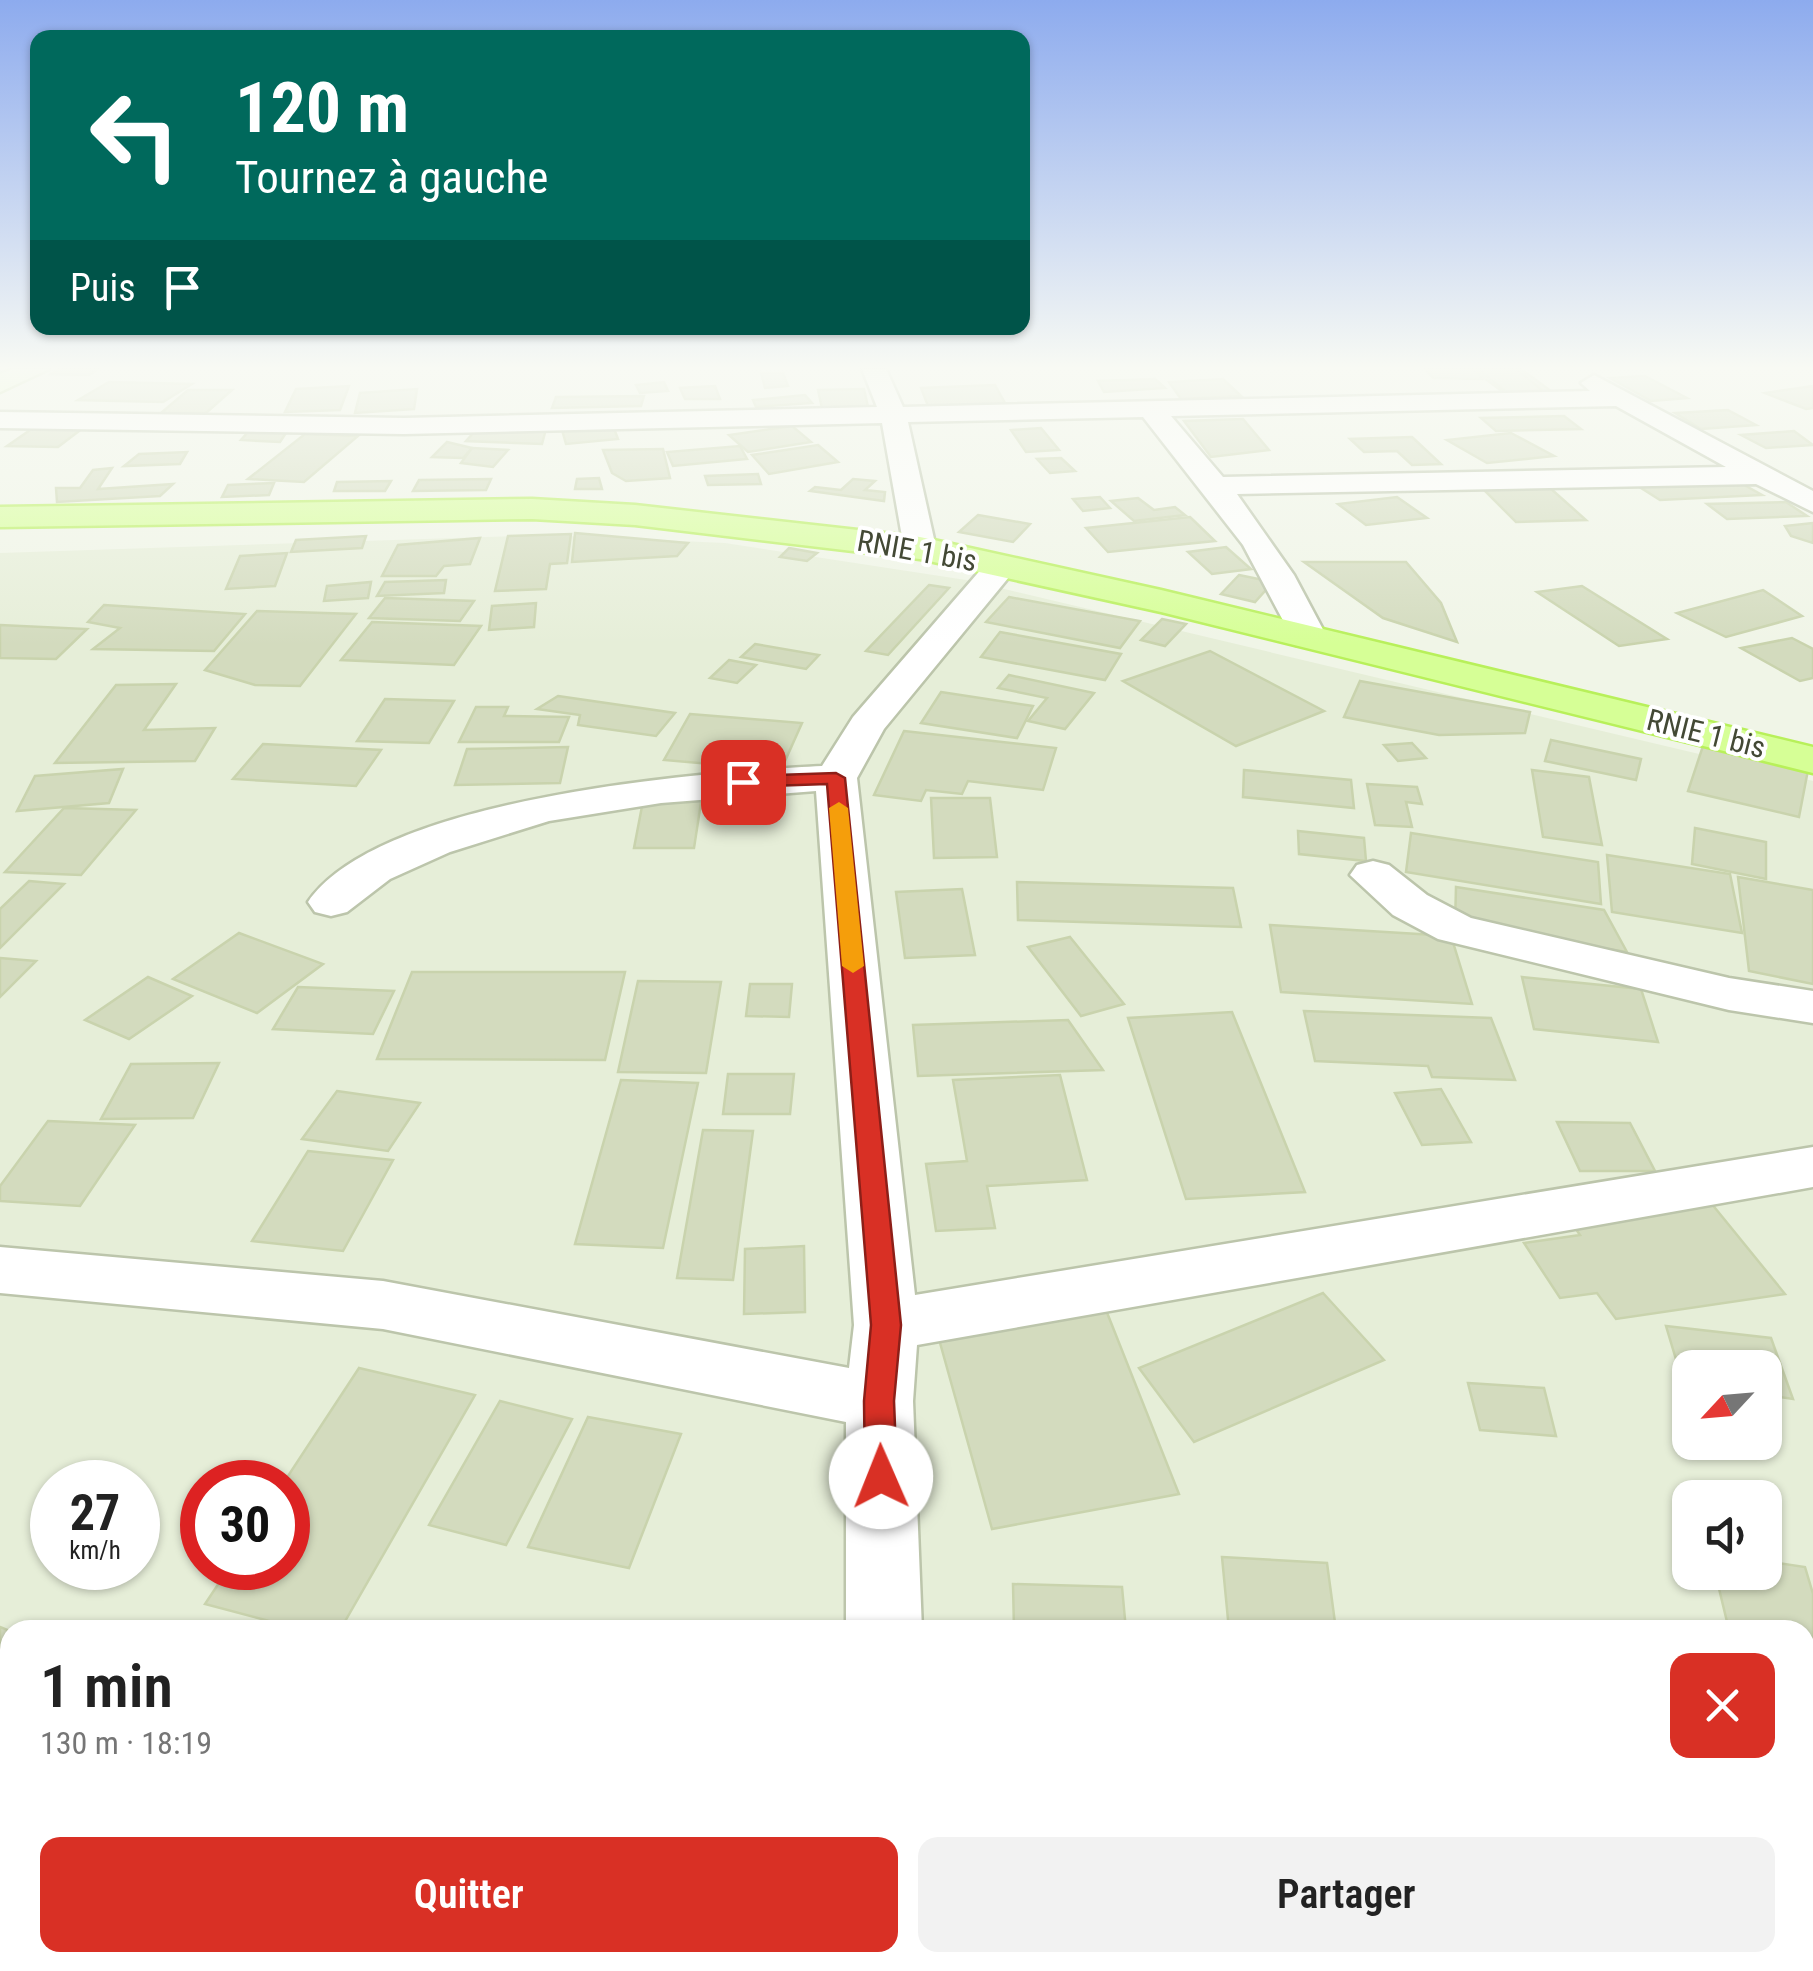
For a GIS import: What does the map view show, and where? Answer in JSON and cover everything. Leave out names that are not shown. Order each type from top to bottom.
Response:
[{"type":"main road","name":"RNIE 1 bis","points":[[3,520],[532,508],[635,515],[920,548],[1309,637],[1813,760]]},
{"type":"street","points":[[902,461],[920,548]]},
{"type":"street","points":[[1193,461],[1292,595],[1309,637]]},
{"type":"street","points":[[1736,461],[1813,503]]},
{"type":"street","points":[[1214,486],[1761,475]]},
{"type":"street","points":[[884,1620],[879,1401],[886,1325],[836,778],[868,725],[1002,566]]},
{"type":"street","points":[[331,902],[379,867],[528,814],[637,792],[836,778]]},
{"type":"street","points":[[1373,874],[1410,906],[1455,929],[1729,994],[1813,1007]]},
{"type":"street","points":[[886,1325],[1813,1167]]},
{"type":"street","points":[[0,1270],[383,1305],[879,1401]]},
{"type":"shaded area","points":[[545,535],[725,543],[966,580],[1813,781],[1813,1620],[0,1620],[0,553]]},
{"type":"building","points":[[130,461],[182,461],[180,464],[124,466]]},
{"type":"building","points":[[271,461],[329,461],[304,482],[248,479]]},
{"type":"building","points":[[462,461],[498,461],[493,467]]},
{"type":"building","points":[[607,461],[666,461],[670,478],[626,481],[612,473]]},
{"type":"building","points":[[671,461],[726,461],[673,466]]},
{"type":"building","points":[[757,461],[838,462],[769,474]]},
{"type":"building","points":[[1039,461],[1064,461],[1075,471],[1050,473]]},
{"type":"building","points":[[1408,461],[1441,464],[1412,465]]},
{"type":"building","points":[[112,468],[98,489],[173,484],[160,496],[57,502],[56,488],[80,488],[93,470]]},
{"type":"building","points":[[758,474],[761,484],[708,485],[705,476]]},
{"type":"building","points":[[599,478],[602,489],[575,489],[577,479]]},
{"type":"building","points":[[491,479],[486,490],[413,491],[419,480]]},
{"type":"building","points":[[853,479],[875,481],[865,490],[885,492],[884,501],[810,491],[815,487],[841,490]]},
{"type":"building","points":[[391,481],[385,491],[334,491],[337,482]]},
{"type":"building","points":[[1739,482],[1762,495],[1660,500],[1638,486]]},
{"type":"building","points":[[274,483],[269,495],[222,497],[228,485]]},
{"type":"building","points":[[1550,488],[1586,520],[1516,522],[1484,490]]},
{"type":"building","points":[[1100,497],[1110,508],[1083,511],[1073,499]]},
{"type":"building","points":[[1397,497],[1427,518],[1366,525],[1338,504]]},
{"type":"building","points":[[1138,498],[1154,510],[1175,507],[1185,515],[1134,521],[1111,501]]},
{"type":"building","points":[[1786,502],[1807,516],[1727,519],[1707,504]]},
{"type":"building","points":[[978,515],[1030,524],[1013,542],[959,532]]},
{"type":"building","points":[[1190,517],[1215,541],[1108,552],[1086,528]]},
{"type":"building","points":[[1813,523],[1813,543],[1791,536],[1785,526]]},
{"type":"building","points":[[575,533],[688,543],[677,556],[572,562]]},
{"type":"building","points":[[571,534],[567,563],[550,564],[546,589],[495,591],[508,536]]},
{"type":"building","points":[[366,536],[362,548],[291,552],[296,540]]},
{"type":"building","points":[[480,538],[470,564],[444,566],[436,576],[382,576],[398,545]]},
{"type":"building","points":[[1226,547],[1251,569],[1212,574],[1188,552]]},
{"type":"building","points":[[789,548],[817,553],[807,561],[780,557]]},
{"type":"building","points":[[287,553],[275,586],[226,589],[240,556]]},
{"type":"building","points":[[1304,562],[1406,562],[1441,603],[1457,642],[1383,618]]},
{"type":"building","points":[[1239,575],[1273,582],[1255,602],[1221,594]]},
{"type":"building","points":[[446,580],[444,593],[377,596],[385,582]]},
{"type":"building","points":[[371,582],[368,598],[324,601],[327,586]]},
{"type":"building","points":[[929,585],[949,588],[888,655],[866,651]]},
{"type":"building","points":[[1582,586],[1667,639],[1619,646],[1537,592]]},
{"type":"building","points":[[1763,590],[1802,616],[1726,637],[1677,613]]},
{"type":"building","points":[[1009,597],[1140,621],[1120,648],[986,622]]},
{"type":"building","points":[[385,598],[474,601],[460,621],[369,618]]},
{"type":"building","points":[[536,603],[534,627],[489,630],[492,606]]},
{"type":"building","points":[[104,605],[245,614],[214,651],[93,649],[120,628],[88,622]]},
{"type":"building","points":[[257,611],[356,614],[300,686],[255,685],[205,670]]},
{"type":"building","points":[[1162,619],[1186,624],[1165,646],[1141,640]]},
{"type":"building","points":[[372,622],[481,626],[454,665],[341,660]]},
{"type":"building","points":[[0,625],[87,629],[56,659],[0,658]]},
{"type":"building","points":[[1000,632],[1121,654],[1105,680],[981,657]]},
{"type":"building","points":[[1792,638],[1813,649],[1813,678],[1800,681],[1741,648]]},
{"type":"building","points":[[755,644],[819,655],[806,669],[741,657]]},
{"type":"building","points":[[1210,651],[1324,711],[1236,746],[1123,681]]},
{"type":"building","points":[[729,660],[756,665],[737,683],[710,678]]},
{"type":"building","points":[[1009,675],[1094,693],[1065,729],[1028,721],[1047,698],[998,688]]},
{"type":"building","points":[[1360,681],[1530,712],[1525,733],[1439,735],[1344,717]]},
{"type":"building","points":[[176,684],[144,730],[215,728],[195,761],[55,763],[116,685]]},
{"type":"building","points":[[941,692],[1033,706],[1017,738],[921,723]]},
{"type":"building","points":[[558,696],[675,713],[656,736],[578,725],[580,715],[537,709]]},
{"type":"building","points":[[385,699],[454,701],[429,743],[357,741]]},
{"type":"building","points":[[476,707],[508,707],[504,716],[569,717],[559,742],[459,742]]},
{"type":"building","points":[[690,714],[802,723],[781,770],[664,760]]},
{"type":"building","points":[[904,731],[1056,748],[1043,790],[968,781],[962,794],[926,790],[921,801],[874,795]]},
{"type":"building","points":[[1551,740],[1641,759],[1636,780],[1545,761]]},
{"type":"building","points":[[1412,743],[1426,758],[1398,761],[1384,745]]},
{"type":"building","points":[[263,744],[381,750],[356,786],[233,779]]},
{"type":"building","points":[[1703,746],[1808,770],[1799,817],[1688,791]]},
{"type":"building","points":[[568,747],[560,783],[455,785],[467,749]]},
{"type":"building","points":[[123,769],[109,803],[17,811],[35,776]]},
{"type":"building","points":[[1244,770],[1351,780],[1354,808],[1243,797]]},
{"type":"building","points":[[1532,770],[1589,777],[1602,845],[1543,837]]},
{"type":"building","points":[[1367,784],[1417,787],[1422,804],[1406,802],[1412,827],[1375,825]]},
{"type":"building","points":[[644,796],[702,796],[694,848],[634,848]]},
{"type":"building","points":[[931,798],[990,798],[997,857],[934,858]]},
{"type":"building","points":[[64,808],[136,810],[81,875],[5,872]]},
{"type":"building","points":[[1695,828],[1766,842],[1766,879],[1692,864]]},
{"type":"building","points":[[1298,831],[1364,838],[1366,861],[1299,854]]},
{"type":"building","points":[[1411,833],[1598,862],[1601,904],[1406,872]]},
{"type":"building","points":[[1607,855],[1730,874],[1742,933],[1612,912]]},
{"type":"building","points":[[1738,877],[1813,890],[1813,984],[1749,971]]},
{"type":"building","points":[[29,881],[64,884],[0,948],[0,909]]},
{"type":"building","points":[[1017,882],[1233,888],[1241,927],[1018,920]]},
{"type":"building","points":[[1456,887],[1604,910],[1627,952],[1455,925]]},
{"type":"building","points":[[962,889],[975,955],[905,958],[896,892]]},
{"type":"building","points":[[1270,925],[1451,936],[1472,1004],[1281,992]]},
{"type":"building","points":[[239,933],[323,964],[257,1013],[173,979]]},
{"type":"building","points":[[1070,937],[1124,1004],[1081,1016],[1028,947]]},
{"type":"building","points":[[0,958],[36,961],[0,997]]},
{"type":"building","points":[[412,972],[625,972],[605,1060],[377,1059]]},
{"type":"building","points":[[148,977],[192,996],[129,1039],[85,1020]]},
{"type":"building","points":[[1522,977],[1641,989],[1658,1042],[1534,1029]]},
{"type":"building","points":[[638,981],[721,982],[706,1073],[618,1072]]},
{"type":"building","points":[[750,984],[792,984],[789,1017],[746,1016]]},
{"type":"building","points":[[298,987],[394,991],[373,1034],[273,1029]]},
{"type":"building","points":[[1304,1011],[1491,1018],[1515,1080],[1432,1077],[1428,1066],[1315,1061]]},
{"type":"building","points":[[1232,1012],[1305,1192],[1186,1199],[1128,1018]]},
{"type":"building","points":[[1068,1020],[1103,1070],[918,1076],[913,1025]]},
{"type":"building","points":[[219,1063],[193,1118],[101,1119],[131,1064]]},
{"type":"building","points":[[728,1074],[794,1074],[790,1114],[723,1114]]},
{"type":"building","points":[[1060,1075],[1087,1180],[987,1186],[995,1228],[936,1231],[926,1164],[967,1161],[953,1080]]},
{"type":"building","points":[[621,1080],[698,1083],[663,1248],[575,1244]]},
{"type":"building","points":[[1441,1089],[1471,1142],[1422,1145],[1395,1093]]},
{"type":"building","points":[[337,1091],[420,1103],[388,1151],[302,1139]]},
{"type":"building","points":[[48,1121],[135,1125],[80,1206],[0,1201],[0,1186]]},
{"type":"building","points":[[1557,1122],[1630,1123],[1655,1171],[1580,1171]]},
{"type":"building","points":[[703,1130],[753,1131],[733,1280],[677,1278]]},
{"type":"building","points":[[308,1151],[393,1160],[343,1251],[252,1241]]},
{"type":"building","points":[[1711,1203],[1785,1294],[1616,1319],[1597,1293],[1560,1298],[1524,1243],[1580,1235],[1571,1222]]},
{"type":"building","points":[[804,1246],[805,1312],[744,1314],[745,1249]]},
{"type":"building","points":[[1323,1293],[1384,1360],[1194,1442],[1139,1368]]},
{"type":"building","points":[[1104,1305],[1179,1494],[992,1529],[937,1332]]},
{"type":"building","points":[[1666,1326],[1771,1338],[1775,1350],[1673,1350]]},
{"type":"building","points":[[359,1368],[475,1395],[346,1620],[265,1620],[205,1604],[214,1590],[310,1590],[310,1460],[298,1460]]},
{"type":"building","points":[[1782,1368],[1793,1399],[1782,1397]]},
{"type":"building","points":[[1468,1383],[1544,1388],[1556,1436],[1480,1430]]},
{"type":"building","points":[[500,1401],[572,1419],[506,1545],[429,1525]]},
{"type":"building","points":[[588,1417],[681,1434],[629,1568],[528,1547]]},
{"type":"building","points":[[1222,1557],[1327,1563],[1335,1620],[1228,1620]]},
{"type":"building","points":[[1782,1564],[1805,1567],[1813,1594],[1813,1620],[1727,1620],[1719,1590],[1782,1590]]},
{"type":"building","points":[[1013,1584],[1122,1587],[1125,1620],[1014,1620]]},
{"type":"slow traffic","points":[[839,808],[853,966]]},
{"type":"route","points":[[743,782],[836,778],[886,1325],[879,1401],[881,1477]]}]
